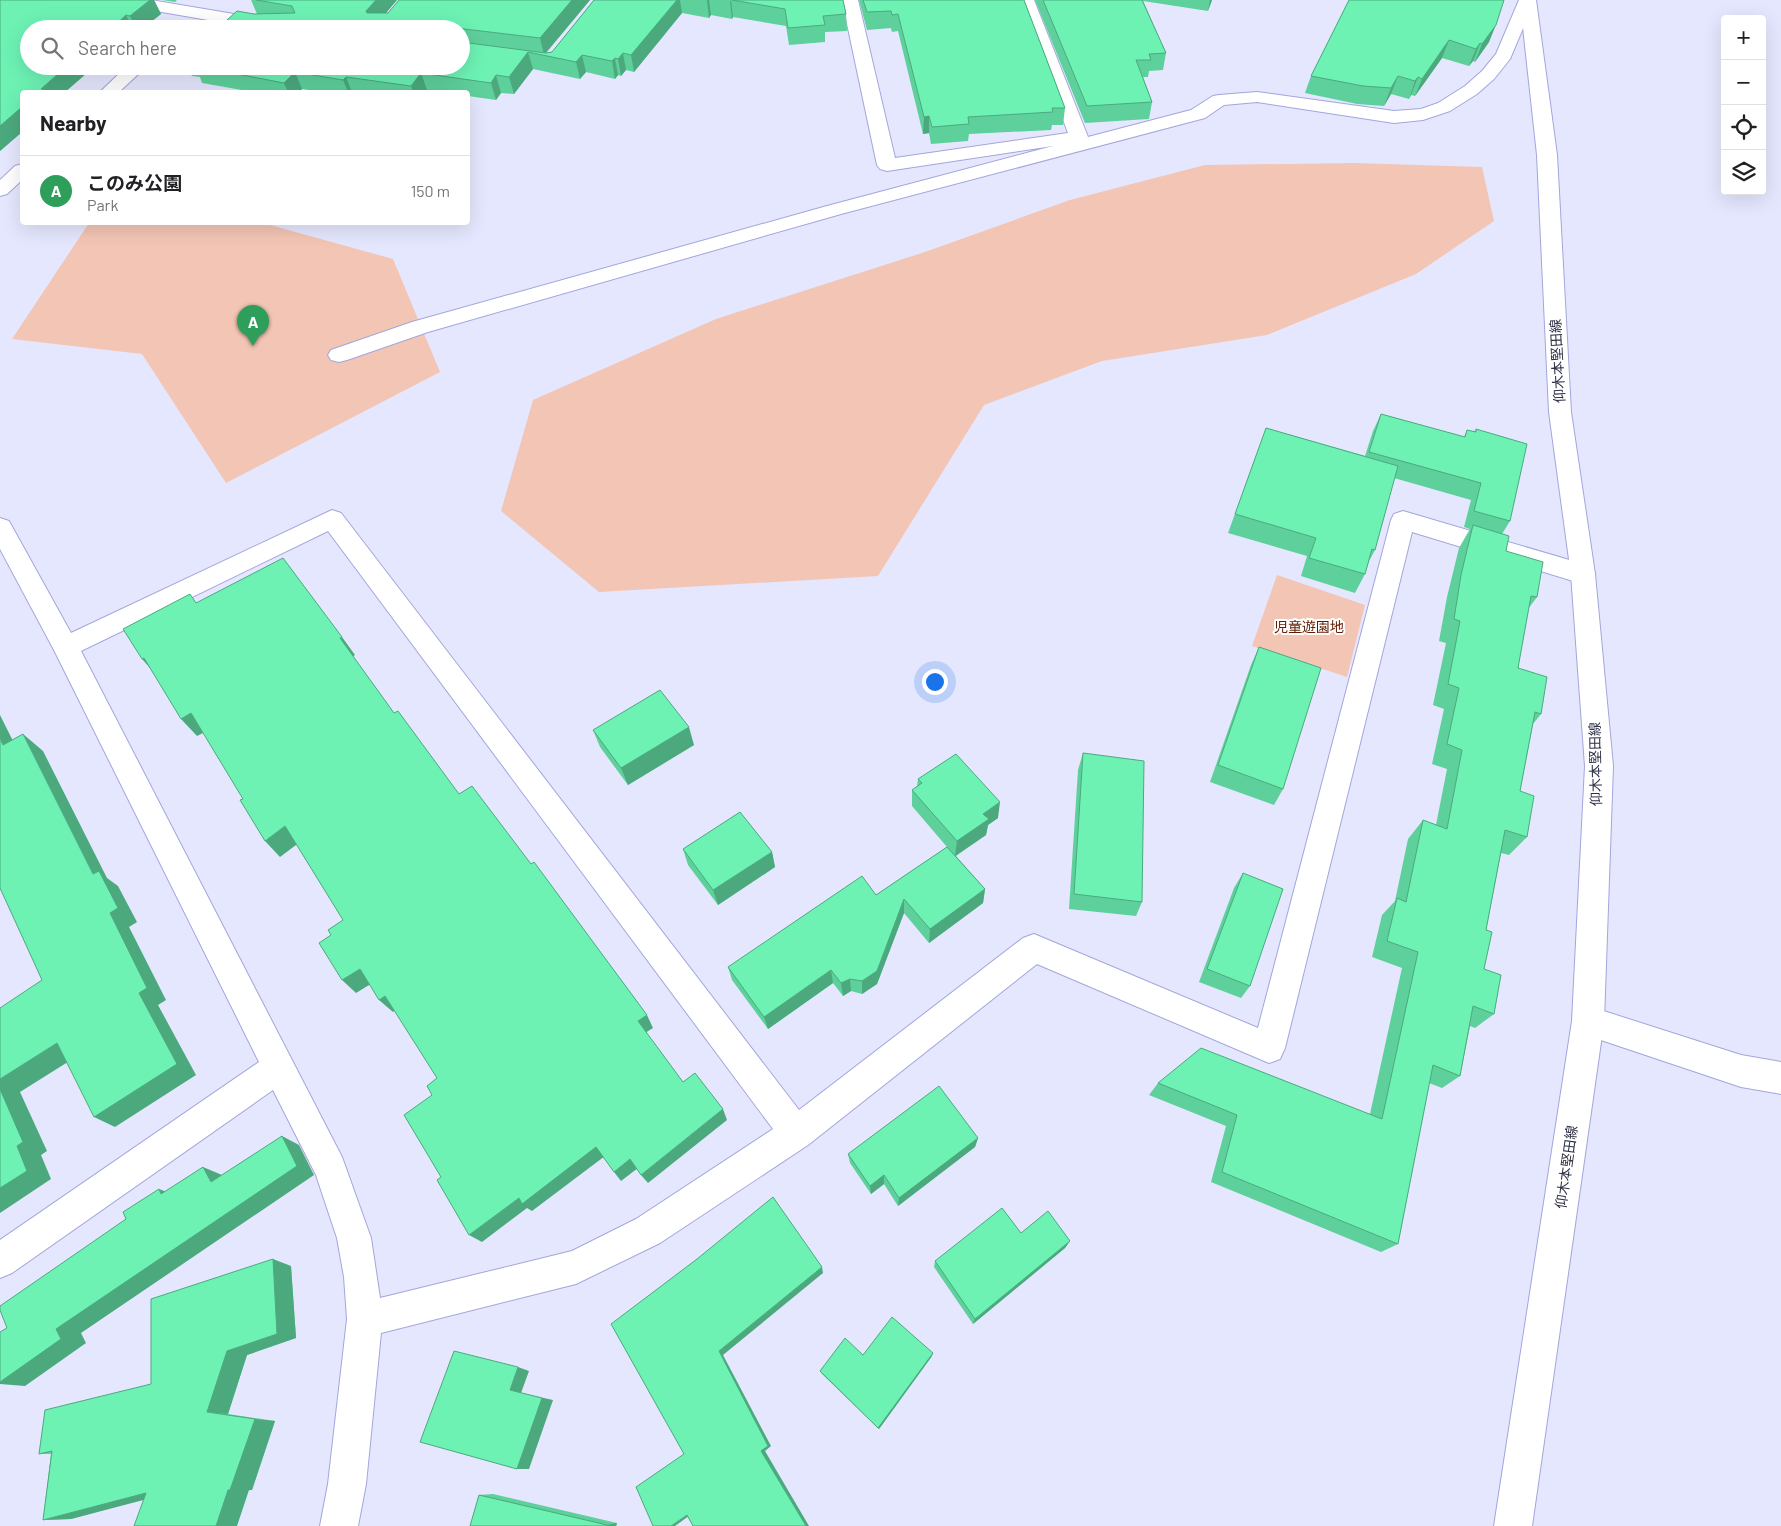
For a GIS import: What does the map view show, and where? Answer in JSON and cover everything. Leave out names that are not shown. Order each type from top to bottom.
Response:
[{"type":"street","points":[[121,0],[240,20]]},
{"type":"street","points":[[190,20],[212,0]]},
{"type":"street","points":[[850,0],[887,165],[1079,137],[1026,0]]},
{"type":"street","points":[[339,354],[420,327],[796,221],[1198,114],[1219,100],[1257,97],[1316,108],[1394,117],[1423,114],[1444,107],[1471,90],[1488,75],[1504,55],[1527,0]]},
{"type":"street","name":"仰木本堅田線","points":[[1513,1526],[1588,1021],[1598,766],[1583,574],[1560,412],[1547,156],[1527,0]]},
{"type":"street","points":[[111,90],[128,75]]},
{"type":"street","points":[[0,190],[20,172]]},
{"type":"street","points":[[66,647],[332,519],[796,1133]]},
{"type":"street","points":[[365,1319],[576,1267],[648,1231],[796,1133],[1034,948],[1269,1048],[1403,520],[1583,574]]},
{"type":"street","points":[[0,527],[66,647],[280,1067],[330,1169],[354,1238],[361,1277],[365,1319],[347,1484],[339,1526]]},
{"type":"street","points":[[1588,1021],[1741,1071],[1781,1078]]},
{"type":"street","points":[[0,1261],[280,1067]]},
{"type":"green space","points":[[1355,163],[1482,167],[1494,221],[1416,274],[1267,335],[1102,361],[984,405],[878,576],[599,592],[501,511],[533,400],[716,319],[925,252],[1070,200],[1205,165]]},
{"type":"green space","points":[[88,225],[270,225],[393,259],[440,372],[226,483],[142,354],[12,339]]},
{"type":"green space","name":"児童遊園地","points":[[1277,575],[1365,605],[1347,677],[1252,646]]},
{"type":"building","points":[[0,0],[150,0],[130,16],[126,15],[121,20],[20,20],[20,75],[57,75],[41,89],[44,89],[43,90],[20,90],[20,109],[0,126]]},
{"type":"building","points":[[256,0],[376,0],[366,11],[367,13],[388,13],[399,0],[572,0],[540,38],[470,30],[470,20],[227,20],[237,11],[254,14],[295,13],[292,6]]},
{"type":"building","points":[[594,0],[677,0],[631,55],[623,53],[618,59],[615,58],[612,61],[582,55],[576,62],[528,52],[509,77],[496,75],[491,83],[435,75],[470,75],[470,43],[546,53],[552,52]]},
{"type":"building","points":[[732,0],[843,0],[846,14],[823,16],[825,25],[788,28],[785,9]]},
{"type":"building","points":[[863,0],[1024,0],[1065,108],[1052,108],[1053,112],[968,117],[969,124],[932,127],[929,116],[924,117],[898,14],[892,15],[891,11],[867,12]]},
{"type":"building","points":[[1043,0],[1142,0],[1166,53],[1149,54],[1151,60],[1136,60],[1152,102],[1087,106]]},
{"type":"building","points":[[1349,0],[1504,0],[1496,25],[1476,49],[1449,40],[1422,79],[1418,77],[1415,81],[1398,76],[1391,88],[1363,86],[1311,76]]},
{"type":"building","points":[[243,75],[292,75],[284,83]]},
{"type":"building","points":[[313,75],[419,75],[411,86],[346,77],[343,80]]},
{"type":"building","points":[[1381,414],[1465,437],[1467,430],[1476,432],[1476,429],[1527,444],[1510,521],[1474,511],[1481,483],[1369,452]]},
{"type":"building","points":[[1266,428],[1398,466],[1375,550],[1372,549],[1365,574],[1309,558],[1316,538],[1235,514]]},
{"type":"building","points":[[1473,525],[1509,536],[1506,551],[1543,562],[1537,597],[1531,596],[1518,668],[1547,677],[1541,714],[1535,712],[1520,791],[1534,796],[1527,837],[1505,830],[1486,930],[1492,932],[1484,969],[1501,975],[1494,1014],[1473,1006],[1460,1076],[1433,1065],[1398,1244],[1222,1172],[1237,1115],[1158,1083],[1201,1048],[1382,1119],[1418,952],[1387,941],[1397,898],[1406,902],[1423,820],[1447,829],[1462,750],[1447,744],[1459,688],[1448,684],[1460,621],[1454,619],[1461,575]]},
{"type":"building","points":[[283,558],[342,637],[340,638],[394,713],[398,711],[459,794],[472,786],[531,864],[534,862],[647,1015],[638,1021],[683,1082],[695,1073],[723,1109],[641,1175],[630,1159],[614,1172],[596,1147],[522,1204],[519,1198],[469,1235],[437,1180],[441,1177],[404,1115],[432,1095],[427,1086],[437,1078],[385,996],[379,1000],[360,969],[342,980],[319,943],[331,935],[328,930],[343,920],[285,826],[265,841],[240,800],[243,799],[191,713],[181,719],[144,658],[142,659],[123,629],[190,594],[196,603]]},
{"type":"building","points":[[1259,647],[1321,668],[1283,789],[1218,765]]},
{"type":"building","points":[[660,690],[689,727],[621,768],[593,730]]},
{"type":"building","points":[[23,734],[93,874],[99,871],[118,908],[110,913],[147,988],[139,993],[177,1064],[94,1117],[57,1043],[0,1079],[0,1008],[42,980],[0,888],[0,738],[3,745]]},
{"type":"building","points":[[1083,753],[1144,761],[1142,902],[1074,894]]},
{"type":"building","points":[[956,754],[1000,802],[983,814],[989,819],[957,841],[912,790],[922,783],[918,779]]},
{"type":"building","points":[[740,812],[772,852],[713,890],[683,849]]},
{"type":"building","points":[[947,847],[985,889],[930,929],[904,899],[877,971],[862,981],[850,979],[841,983],[831,970],[764,1017],[728,967],[862,876],[876,895]]},
{"type":"building","points":[[1243,873],[1283,889],[1250,986],[1207,969]]},
{"type":"building","points":[[939,1086],[978,1138],[899,1198],[884,1175],[870,1186],[848,1154]]},
{"type":"building","points":[[0,1089],[23,1142],[17,1146],[27,1171],[0,1188]]},
{"type":"building","points":[[282,1136],[297,1166],[56,1329],[61,1339],[0,1382],[0,1332],[7,1328],[0,1306],[126,1219],[123,1212],[159,1189],[161,1194],[203,1167],[211,1182]]},
{"type":"building","points":[[773,1197],[822,1267],[719,1351],[768,1446],[761,1451],[806,1526],[693,1526],[687,1515],[671,1526],[653,1526],[636,1487],[684,1454],[611,1324],[697,1259]]},
{"type":"building","points":[[1002,1208],[1021,1233],[1048,1211],[1070,1241],[975,1319],[935,1261]]},
{"type":"building","points":[[273,1259],[277,1334],[227,1351],[207,1412],[255,1419],[216,1526],[134,1526],[146,1493],[43,1520],[52,1451],[39,1454],[45,1410],[151,1384],[151,1299]]},
{"type":"building","points":[[892,1317],[933,1353],[878,1428],[820,1371],[845,1338],[863,1355]]},
{"type":"building","points":[[454,1351],[518,1367],[510,1390],[542,1398],[517,1469],[420,1442]]},
{"type":"building","points":[[479,1495],[607,1525],[607,1526],[470,1526]]},
{"type":"place","name":"このみ公園","points":[[253,346]]}]
